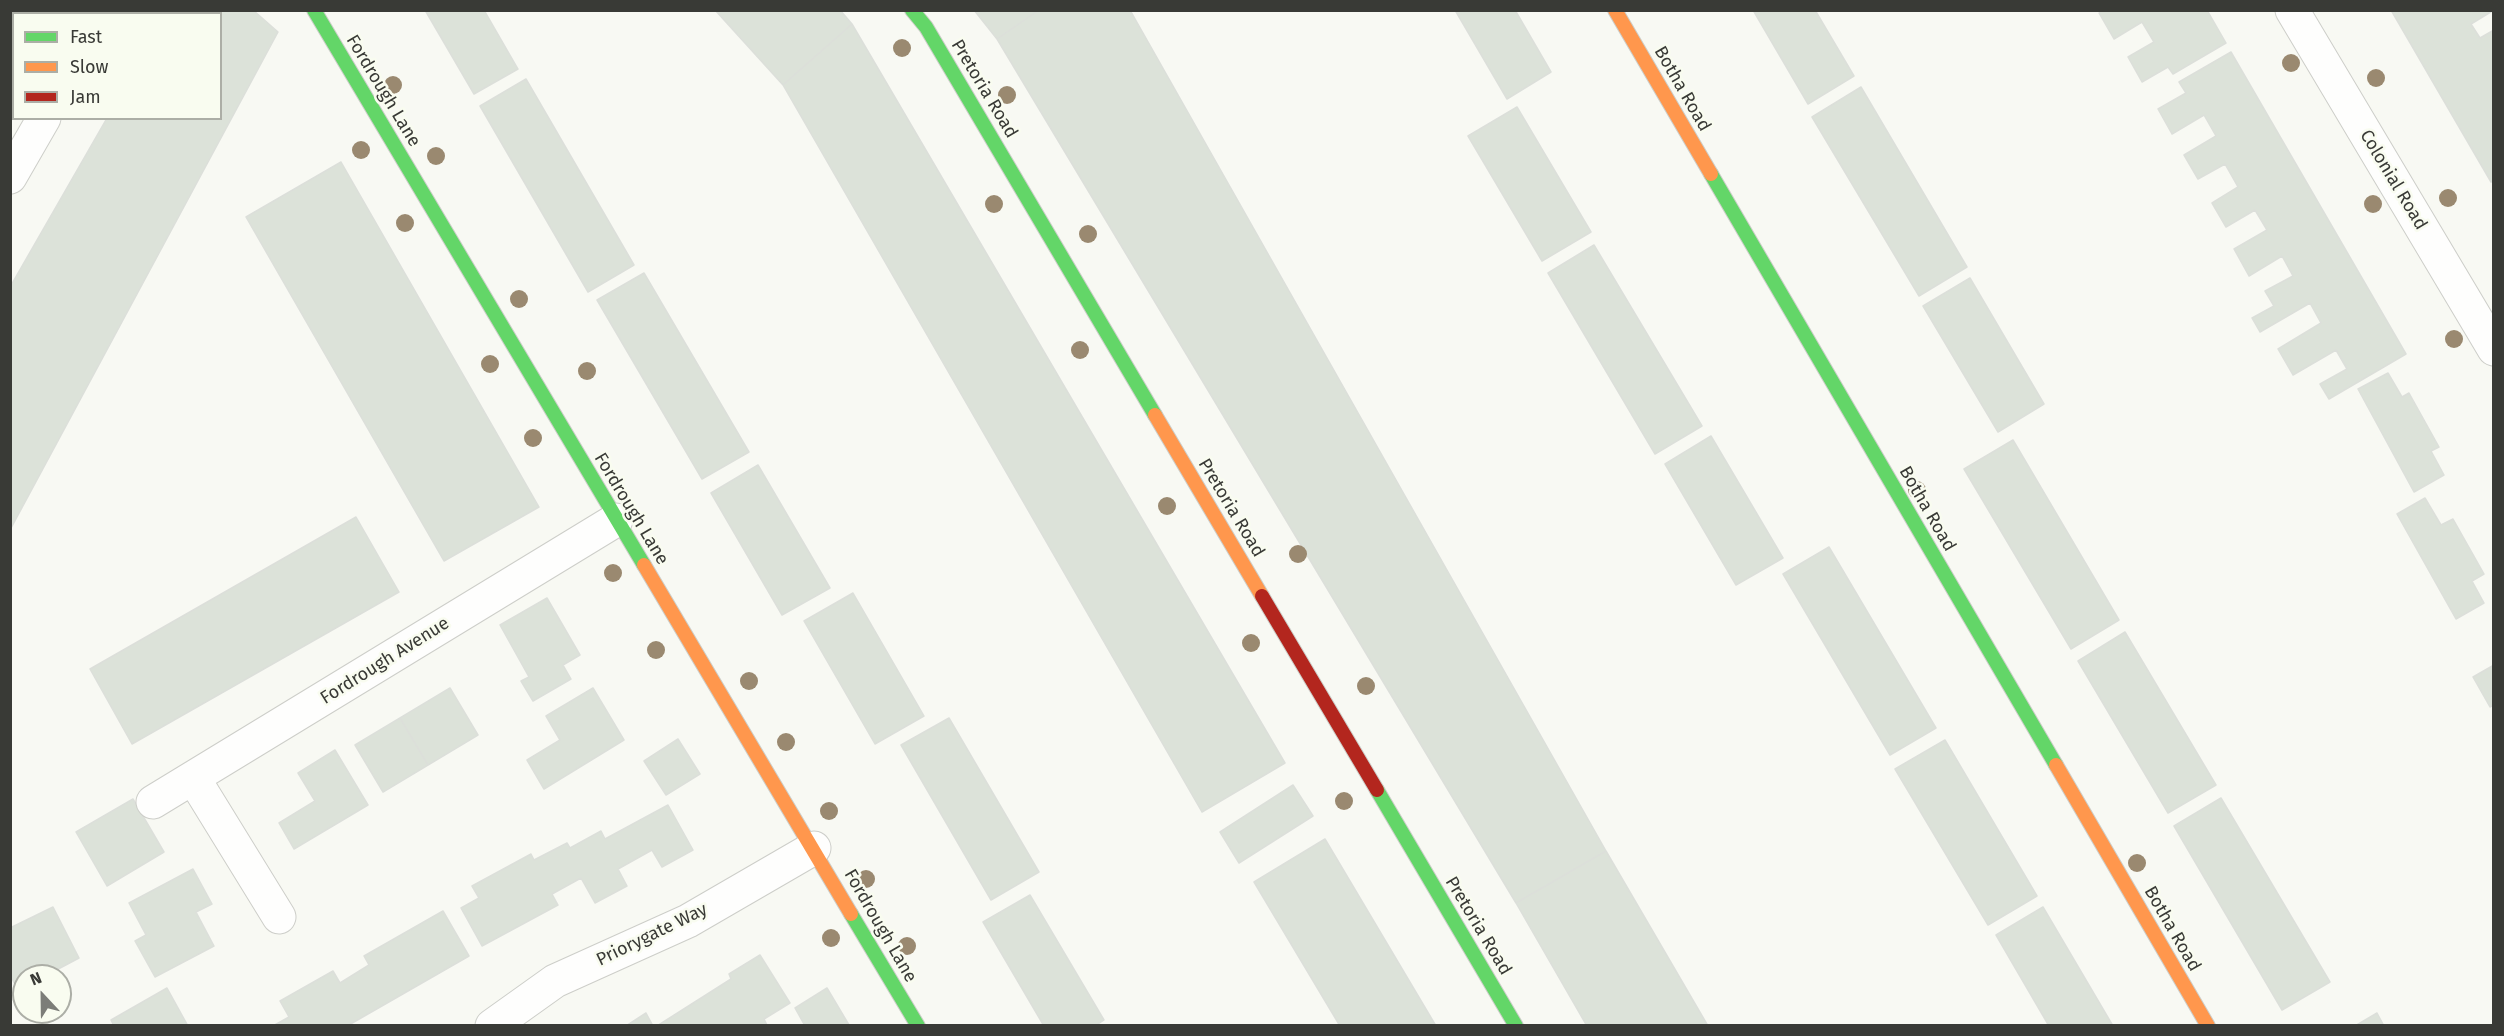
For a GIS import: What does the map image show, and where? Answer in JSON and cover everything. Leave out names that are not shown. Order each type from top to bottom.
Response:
[{"type":"street","name":"Fordrough Lane","points":[[314,10],[918,1026]]},
{"type":"street","name":"Pretoria Road","points":[[912,10],[932,37],[1516,1026]]},
{"type":"street","name":"Botha Road","points":[[1615,10],[2208,1026]]},
{"type":"street","name":"Colonial Road","points":[[2292,10],[2493,349]]},
{"type":"street","points":[[10,177],[43,120]]},
{"type":"street","name":"Fordrough Avenue","points":[[153,802],[616,520]]},
{"type":"street","points":[[194,779],[279,917]]},
{"type":"street","name":"Priorygate Way","points":[[492,1026],[555,981],[688,921],[814,848]]},
{"type":"building","points":[[10,10],[47,10],[46,12],[12,12],[12,20],[10,19]]},
{"type":"building","points":[[168,10],[253,10],[278,32],[10,530],[10,287],[106,120],[222,120],[222,12],[167,12]]},
{"type":"building","points":[[425,10],[484,10],[518,69],[474,94]]},
{"type":"building","points":[[715,10],[840,10],[852,24],[783,85]]},
{"type":"building","points":[[974,10],[1039,10],[997,39]]},
{"type":"building","points":[[1039,10],[1130,10],[1606,851],[1516,903],[997,39]]},
{"type":"building","points":[[1455,10],[1515,10],[1551,72],[1507,99]]},
{"type":"building","points":[[1753,10],[1815,10],[1854,76],[1808,104]]},
{"type":"building","points":[[2103,10],[2207,10],[2226,43],[2173,74],[2168,67],[2142,82],[2128,57],[2154,42],[2142,22],[2114,39],[2099,13]]},
{"type":"building","points":[[2391,10],[2494,10],[2471,24],[2480,38],[2494,30],[2494,181],[2491,182]]},
{"type":"building","points":[[852,24],[1285,763],[1202,812],[783,85]]},
{"type":"building","points":[[10,32],[12,33],[12,96],[10,98]]},
{"type":"building","points":[[2231,52],[2406,354],[2329,399],[2320,384],[2347,369],[2336,350],[2293,375],[2278,349],[2321,323],[2310,303],[2260,332],[2252,318],[2274,306],[2265,291],[2293,276],[2282,256],[2249,276],[2234,249],[2267,230],[2255,210],[2226,227],[2212,203],[2238,187],[2225,164],[2198,179],[2184,155],[2216,136],[2204,115],[2172,134],[2158,109],[2186,93],[2179,82]]},
{"type":"building","points":[[526,79],[634,265],[588,292],[480,106]]},
{"type":"building","points":[[1861,87],[1967,267],[1919,296],[1812,117]]},
{"type":"building","points":[[1517,107],[1591,232],[1542,261],[1468,136]]},
{"type":"building","points":[[341,162],[539,507],[444,561],[246,217]]},
{"type":"building","points":[[1594,245],[1702,426],[1655,454],[1548,273]]},
{"type":"building","points":[[644,273],[749,452],[702,479],[597,300]]},
{"type":"building","points":[[1970,278],[2044,404],[1998,432],[1923,306]]},
{"type":"building","points":[[2388,373],[2402,397],[2409,393],[2439,447],[2431,451],[2444,475],[2414,492],[2358,389]]},
{"type":"building","points":[[1711,436],[1783,558],[1736,585],[1665,464]]},
{"type":"building","points":[[2013,440],[2119,620],[2071,649],[1964,469]]},
{"type":"building","points":[[758,465],[830,588],[782,615],[711,493]]},
{"type":"building","points":[[2425,498],[2441,525],[2453,519],[2484,574],[2472,581],[2484,603],[2456,619],[2397,514]]},
{"type":"building","points":[[356,517],[399,592],[132,744],[90,669]]},
{"type":"building","points":[[1829,547],[1936,728],[1890,755],[1783,574]]},
{"type":"building","points":[[853,593],[924,716],[875,744],[804,621]]},
{"type":"building","points":[[547,598],[580,655],[563,665],[571,679],[533,701],[521,681],[529,677],[500,625]]},
{"type":"building","points":[[2125,632],[2216,785],[2168,813],[2078,661]]},
{"type":"building","points":[[2494,665],[2494,705],[2490,707],[2473,677]]},
{"type":"building","points":[[450,688],[478,735],[428,765],[400,718]]},
{"type":"building","points":[[593,688],[624,740],[544,789],[527,760],[560,740],[546,716]]},
{"type":"building","points":[[400,718],[428,765],[383,792],[355,745]]},
{"type":"building","points":[[949,718],[1039,872],[991,900],[901,745]]},
{"type":"building","points":[[678,739],[700,774],[666,795],[644,761]]},
{"type":"building","points":[[1945,740],[2037,896],[1988,925],[1895,769]]},
{"type":"building","points":[[335,750],[368,805],[294,849],[279,823],[315,801],[298,773]]},
{"type":"building","points":[[1293,785],[1313,816],[1239,863],[1220,832]]},
{"type":"building","points":[[2221,798],[2330,982],[2282,1010],[2174,826]]},
{"type":"building","points":[[133,799],[164,852],[107,886],[76,832]]},
{"type":"building","points":[[668,805],[693,850],[662,867],[652,850],[618,869],[627,886],[595,903],[581,878],[552,894],[558,905],[482,946],[461,908],[479,898],[472,886],[531,854],[534,860],[567,843],[570,848],[601,831],[605,839]]},
{"type":"building","points":[[1325,839],[1436,1026],[1340,1026],[1254,882]]},
{"type":"building","points":[[1606,851],[1708,1026],[1587,1026],[1516,903]]},
{"type":"building","points":[[193,869],[212,904],[196,912],[214,946],[155,977],[135,941],[146,935],[129,903]]},
{"type":"building","points":[[1030,895],[1104,1020],[1095,1026],[1044,1026],[983,922]]},
{"type":"building","points":[[53,907],[79,958],[68,964],[12,964],[12,979],[10,975],[10,928]]},
{"type":"building","points":[[2043,907],[2113,1026],[2049,1026],[1996,935]]},
{"type":"building","points":[[443,911],[469,956],[347,1026],[273,1026],[289,1017],[280,1001],[333,971],[340,983],[369,965],[364,956]]},
{"type":"building","points":[[760,955],[790,1003],[764,1019],[767,1025],[657,1026],[731,979],[729,974]]},
{"type":"building","points":[[167,988],[188,1026],[114,1026],[111,1020]]},
{"type":"building","points":[[827,988],[849,1025],[805,1026],[795,1008]]},
{"type":"building","points":[[646,1013],[653,1026],[626,1026]]},
{"type":"building","points":[[2377,1013],[2384,1026],[2355,1026]]},
{"type":"traffic: fast","points":[[314,10],[644,565]]},
{"type":"traffic: fast","points":[[912,10],[926,27],[1155,415]]},
{"type":"traffic: fast","points":[[1711,174],[2056,765]]},
{"type":"traffic: fast","points":[[1377,790],[1516,1026]]},
{"type":"traffic: fast","points":[[851,914],[918,1026]]},
{"type":"traffic: slow","points":[[1615,10],[1711,174]]},
{"type":"traffic: slow","points":[[1155,415],[1262,596]]},
{"type":"traffic: slow","points":[[644,565],[851,914]]},
{"type":"traffic: slow","points":[[2056,765],[2208,1026]]},
{"type":"traffic: jam","points":[[1262,596],[1377,790]]}]
